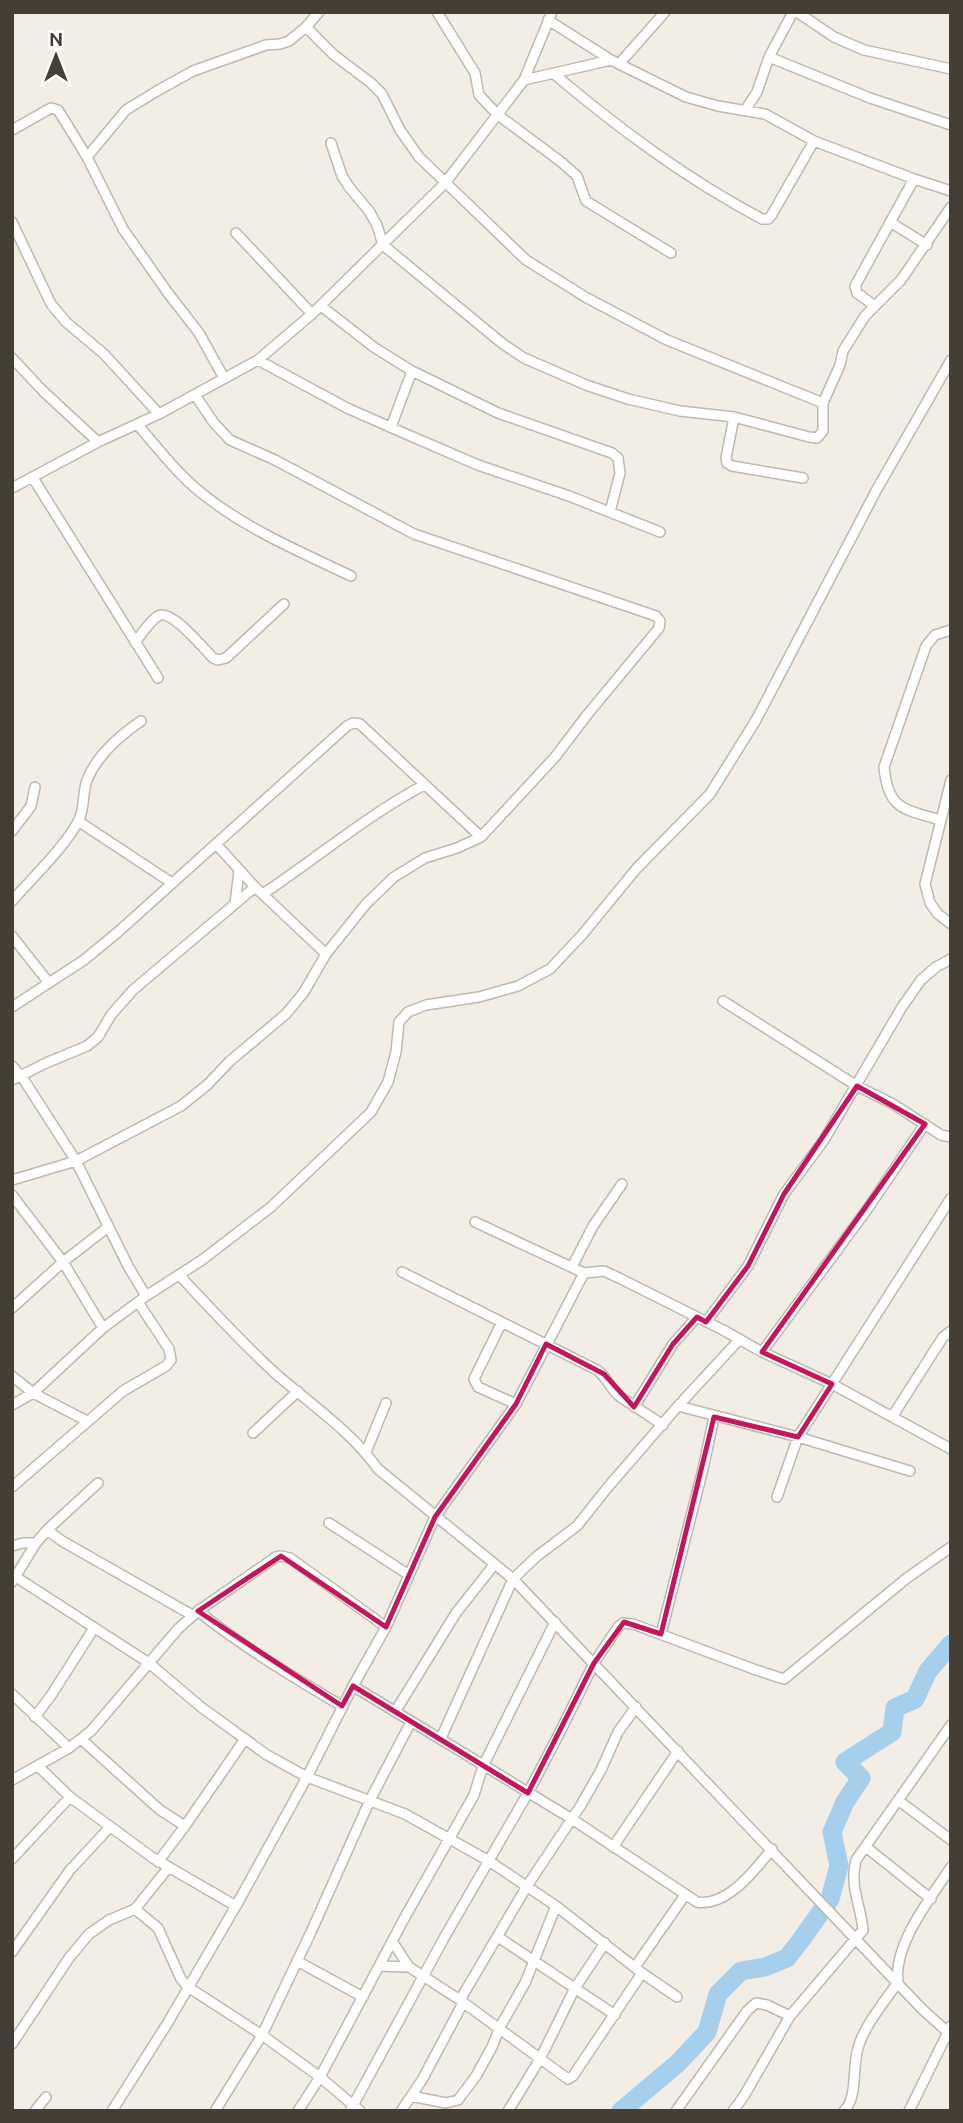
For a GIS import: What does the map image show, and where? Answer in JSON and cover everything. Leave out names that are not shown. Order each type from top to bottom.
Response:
[{"type":"street","points":[[87,157],[126,110],[193,71],[266,45],[289,41],[319,12]]},
{"type":"street","points":[[437,12],[475,73],[480,95],[498,115],[576,176],[586,201],[671,253]]},
{"type":"street","points":[[524,80],[615,62],[665,12]]},
{"type":"street","points":[[746,109],[757,92],[769,57],[795,12],[834,37],[864,50],[951,69]]},
{"type":"street","points":[[12,488],[98,442],[159,414],[258,360],[312,314],[445,183],[524,80],[550,16],[615,62],[686,97],[765,114],[814,141],[951,191]]},
{"type":"street","points":[[306,27],[334,55],[382,94],[400,130],[419,157],[526,260],[587,299],[667,340],[823,403]]},
{"type":"street","points":[[769,57],[870,98],[951,125]]},
{"type":"street","points":[[554,75],[657,156],[716,194],[762,219],[771,216],[814,141]]},
{"type":"street","points":[[757,92],[765,114]]},
{"type":"street","points":[[12,130],[51,108],[57,108],[87,157],[123,229],[199,333],[224,378]]},
{"type":"street","points":[[331,143],[342,176],[369,211],[383,245],[503,344],[524,358],[628,400],[681,411],[734,417],[817,438],[823,431],[823,403],[840,365],[842,351],[865,316],[901,280],[951,207]]},
{"type":"street","points":[[875,306],[857,293],[855,286],[914,179]]},
{"type":"street","points":[[12,222],[51,304],[66,322],[104,354],[159,414]]},
{"type":"street","points":[[890,222],[927,245]]},
{"type":"street","points":[[236,233],[312,314]]},
{"type":"street","points":[[321,306],[375,348],[412,371],[498,413],[612,453],[618,458],[620,473],[610,512]]},
{"type":"street","points":[[12,358],[98,442]]},
{"type":"street","points":[[258,360],[391,428],[478,465],[660,532]]},
{"type":"street","points":[[12,1405],[33,1393],[103,1328],[142,1299],[180,1276],[271,1207],[371,1112],[388,1082],[396,1052],[399,1022],[408,1012],[426,1004],[479,997],[518,985],[550,969],[637,868],[710,794],[757,720],[877,489],[951,360]]},
{"type":"street","points":[[391,428],[412,371]]},
{"type":"street","points":[[12,1180],[76,1161],[181,1106],[207,1085],[230,1061],[286,1014],[304,992],[326,954],[366,904],[394,877],[425,858],[481,837],[555,757],[659,628],[660,621],[656,616],[414,534],[275,460],[230,440],[214,423],[195,395]]},
{"type":"street","points":[[734,417],[727,463],[803,478]]},
{"type":"street","points":[[137,424],[201,494],[233,517],[351,576]]},
{"type":"street","points":[[33,478],[158,678]]},
{"type":"street","points":[[135,642],[156,618],[166,615],[190,633],[213,659],[226,658],[284,604]]},
{"type":"street","points":[[940,820],[901,808],[885,782],[884,767],[926,646],[934,635],[951,629]]},
{"type":"street","points":[[12,901],[62,844],[78,821],[87,780],[97,764],[115,740],[141,721]]},
{"type":"street","points":[[12,1007],[84,960],[353,723],[360,724],[481,837]]},
{"type":"street","points":[[951,780],[925,884],[930,903],[938,914],[951,924]]},
{"type":"street","points":[[262,894],[317,857],[363,821],[424,785]]},
{"type":"street","points":[[12,831],[31,806],[35,788]]},
{"type":"street","points":[[78,821],[172,883]]},
{"type":"street","points":[[216,844],[262,894],[326,954]]},
{"type":"street","points":[[235,904],[239,871]]},
{"type":"street","points":[[12,1080],[87,1046],[98,1037],[111,1015],[133,990],[255,887]]},
{"type":"street","points":[[12,936],[49,983]]},
{"type":"street","points":[[634,1407],[673,1344],[702,1319],[747,1266],[784,1194],[824,1140],[908,998],[921,980],[936,967],[950,960]]},
{"type":"street","points":[[723,1001],[857,1086],[893,1104],[941,1135],[951,1137]]},
{"type":"street","points":[[12,1066],[22,1077],[76,1161],[171,1354],[171,1360],[166,1366],[123,1391],[12,1487]]},
{"type":"street","points":[[762,1352],[859,1221],[925,1124]]},
{"type":"street","points":[[572,1267],[593,1226],[622,1184]]},
{"type":"street","points":[[777,1497],[798,1437],[951,1198]]},
{"type":"street","points":[[13,1200],[63,1262],[103,1328]]},
{"type":"street","points":[[475,1222],[584,1273],[604,1272],[702,1319],[762,1352],[832,1384],[951,1449]]},
{"type":"street","points":[[12,1308],[63,1262],[108,1227]]},
{"type":"street","points":[[402,1272],[604,1374],[613,1391],[663,1425]]},
{"type":"street","points":[[112,2111],[236,1906],[307,1777],[342,1706],[386,1627],[435,1517],[516,1404],[584,1273]]},
{"type":"street","points":[[180,1276],[227,1327],[366,1452],[378,1469],[513,1579],[898,1982],[950,2031],[909,2111]]},
{"type":"street","points":[[502,1322],[474,1379],[478,1387],[516,1404]]},
{"type":"street","points":[[892,1417],[943,1338],[951,1331]]},
{"type":"street","points":[[441,1738],[513,1579],[576,1526],[678,1406],[739,1340]]},
{"type":"street","points":[[12,1376],[33,1393],[87,1421]]},
{"type":"street","points":[[253,1433],[298,1391]]},
{"type":"street","points":[[366,1452],[386,1403]]},
{"type":"street","points":[[678,1406],[798,1437],[909,1471]]},
{"type":"street","points":[[662,1634],[714,1417]]},
{"type":"street","points":[[98,1483],[47,1530],[14,1580],[149,1663],[201,1707],[267,1755],[307,1777],[405,1814],[489,1861],[556,1906],[677,1997]]},
{"type":"street","points":[[329,1523],[409,1575]]},
{"type":"street","points":[[47,1530],[62,1541],[195,1613],[280,1670],[342,1706]]},
{"type":"street","points":[[12,1546],[36,1543]]},
{"type":"street","points":[[135,1909],[158,1928],[181,1979],[188,1987],[320,2077],[355,2109],[424,1976],[561,1732],[594,1663],[609,1638],[623,1623],[662,1634],[784,1679],[907,1578],[951,1547]]},
{"type":"street","points":[[12,1780],[69,1748],[91,1731],[195,1613],[272,1559],[281,1556],[290,1559],[386,1627]]},
{"type":"street","points":[[395,1712],[456,1613],[494,1565]]},
{"type":"street","points":[[298,2111],[320,2077],[474,1795],[483,1766],[555,1622]]},
{"type":"street","points":[[35,1717],[94,1628]]},
{"type":"street","points":[[353,1686],[572,1819],[697,1902],[713,1901],[746,1882],[772,1849]]},
{"type":"street","points":[[12,1694],[69,1748]]},
{"type":"street","points":[[401,2111],[422,2080],[462,2001],[527,1886],[572,1819],[601,1770],[618,1732],[636,1707]]},
{"type":"street","points":[[215,2111],[262,2035],[370,1800],[411,1721]]},
{"type":"street","points":[[733,2111],[790,2016],[864,1927],[853,1882],[856,1860],[951,1725]]},
{"type":"street","points":[[81,1739],[160,1810],[185,1826]]},
{"type":"street","points":[[158,1862],[245,1739]]},
{"type":"street","points":[[613,1847],[678,1751]]},
{"type":"street","points":[[38,1766],[70,1797],[158,1862],[236,1906]]},
{"type":"street","points":[[12,1859],[70,1797]]},
{"type":"street","points":[[898,1800],[951,1840]]},
{"type":"street","points":[[12,1952],[70,1870],[110,1827]]},
{"type":"street","points":[[866,1847],[931,1899]]},
{"type":"street","points":[[12,2044],[69,1958],[89,1934],[109,1920],[135,1909],[169,1867]]},
{"type":"street","points":[[844,2111],[851,2099],[854,2062],[859,2043],[898,1982],[896,1970],[912,1927],[951,1867]]},
{"type":"street","points":[[392,1941],[409,1967],[500,2027],[540,2059],[571,2079],[615,2015],[638,1970],[685,1895]]},
{"type":"street","points":[[411,2096],[446,2103],[458,2099],[476,2076],[525,1983],[556,1906]]},
{"type":"street","points":[[498,1937],[615,2015]]},
{"type":"street","points":[[508,2111],[540,2059],[575,1988],[605,1943]]},
{"type":"street","points":[[297,1961],[363,1997]]},
{"type":"street","points":[[379,1966],[409,1967]]},
{"type":"street","points":[[676,2111],[747,2011],[756,2003],[790,2016]]},
{"type":"street","points":[[12,2019],[23,2025]]},
{"type":"street","points":[[35,2111],[46,2097]]},
{"type":"highlighted area","points":[[857,1086],[925,1124],[762,1352],[832,1384],[798,1437],[714,1417],[661,1634],[624,1622],[594,1663],[528,1793],[353,1686],[342,1706],[198,1611],[281,1556],[386,1627],[435,1517],[516,1404],[546,1344],[604,1374],[634,1407],[673,1344],[697,1317],[706,1322],[748,1266],[784,1194]]},
{"type":"waterway","points":[[621,2111],[678,2063],[707,2032],[718,1994],[741,1971],[765,1967],[787,1958],[830,1899],[839,1866],[832,1832],[845,1802],[861,1778],[845,1762],[892,1732],[895,1708],[915,1699],[928,1671],[951,1644]]}]
